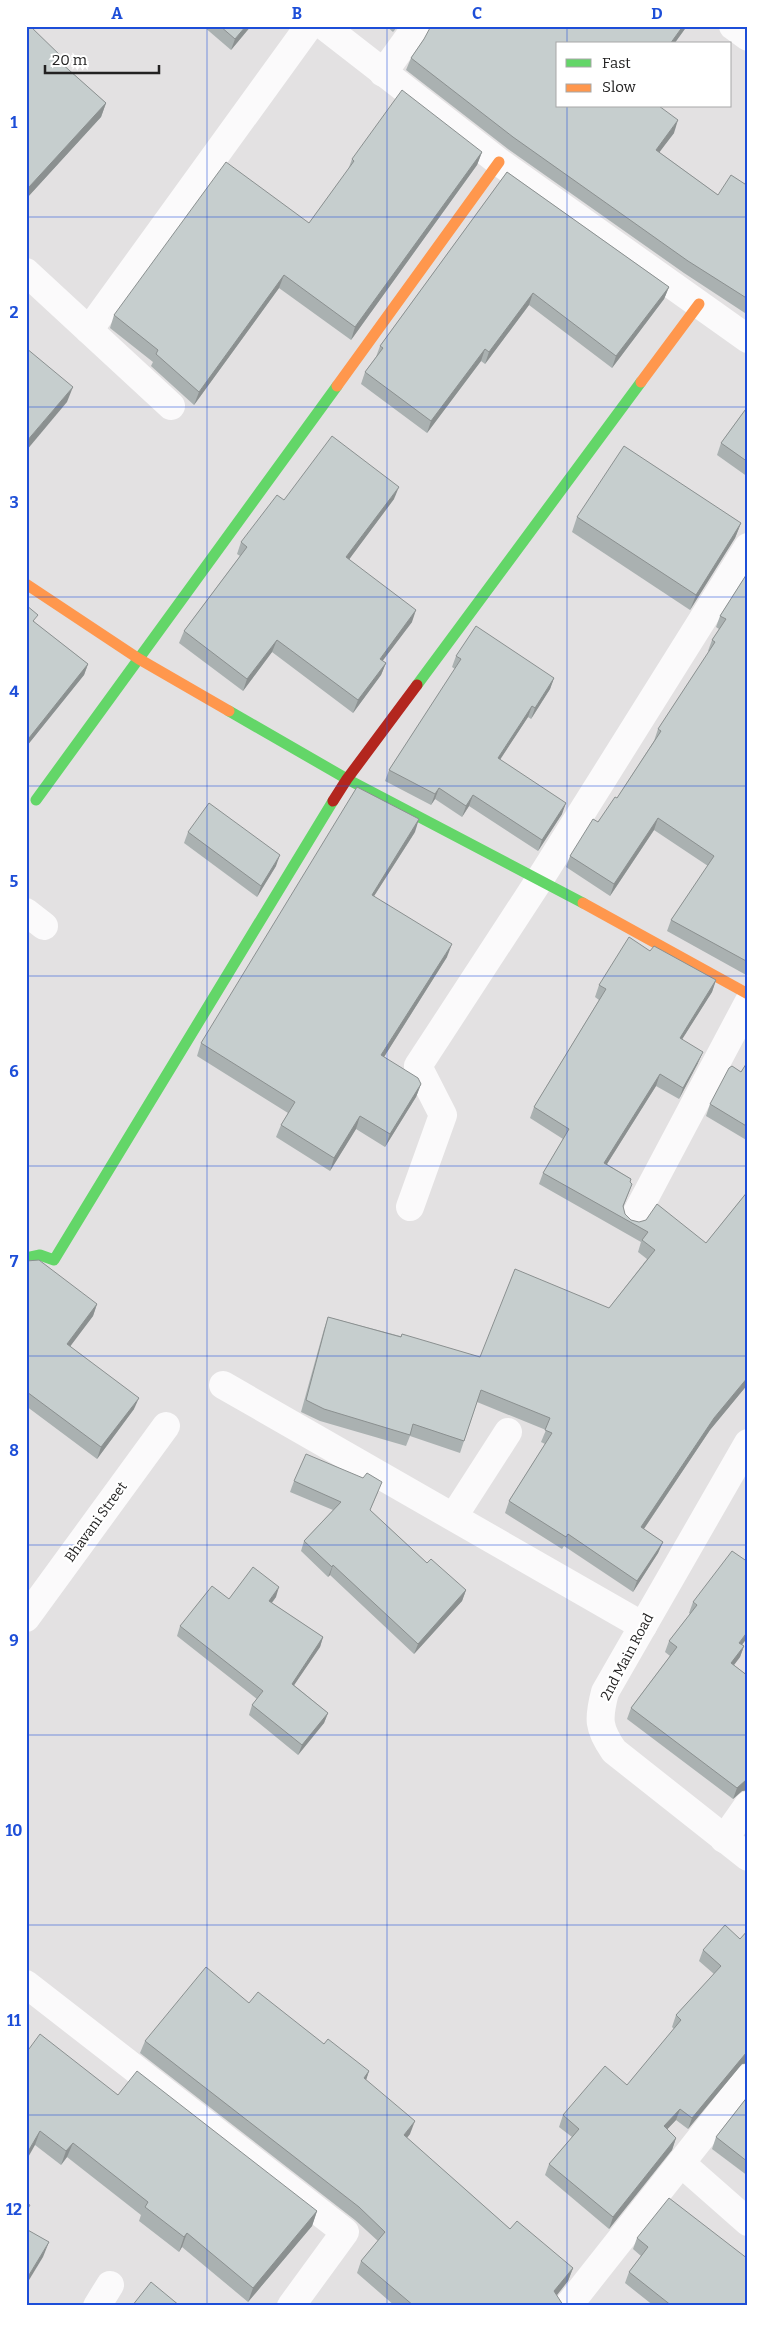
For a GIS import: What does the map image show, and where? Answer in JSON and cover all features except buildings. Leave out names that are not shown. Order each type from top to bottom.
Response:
[{"type":"street","points":[[89,330],[309,26]]},
{"type":"street","points":[[324,26],[499,162],[748,339]]},
{"type":"street","points":[[383,73],[417,26]]},
{"type":"street","points":[[733,26],[748,37]]},
{"type":"street","points":[[36,800],[499,162]]},
{"type":"street","points":[[26,272],[171,406]]},
{"type":"street","points":[[26,1258],[40,1255],[54,1260],[347,779],[699,304]]},
{"type":"street","points":[[410,1207],[443,1115],[418,1066],[540,879],[748,547]]},
{"type":"street","points":[[26,584],[139,659],[347,779],[540,879],[748,994]]},
{"type":"street","points":[[634,1218],[748,1003]]},
{"type":"street","points":[[223,1385],[643,1626]]},
{"type":"street","name":"Bhavani Street","points":[[26,1618],[166,1426]]},
{"type":"street","points":[[454,1516],[508,1432]]},
{"type":"street","name":"2nd Main Road","points":[[748,1443],[605,1692],[600,1714],[602,1734],[614,1751],[724,1840],[748,1857]]},
{"type":"street","points":[[724,1840],[748,1805]]},
{"type":"street","points":[[26,1984],[345,2232],[291,2306]]},
{"type":"street","points":[[575,2303],[680,2163],[748,2078]]},
{"type":"street","points":[[680,2163],[748,2222]]},
{"type":"traffic: fast","points":[[417,685],[641,382]]},
{"type":"traffic: fast","points":[[36,800],[337,386]]},
{"type":"traffic: fast","points":[[229,711],[347,779],[583,903]]},
{"type":"traffic: fast","points":[[26,1258],[40,1255],[54,1260],[333,801]]},
{"type":"traffic: slow","points":[[337,386],[499,162]]},
{"type":"traffic: slow","points":[[641,382],[699,304]]},
{"type":"traffic: slow","points":[[26,584],[139,659],[229,711]]},
{"type":"traffic: slow","points":[[583,903],[748,994]]},
{"type":"traffic: jam","points":[[333,801],[347,779],[417,685]]}]
